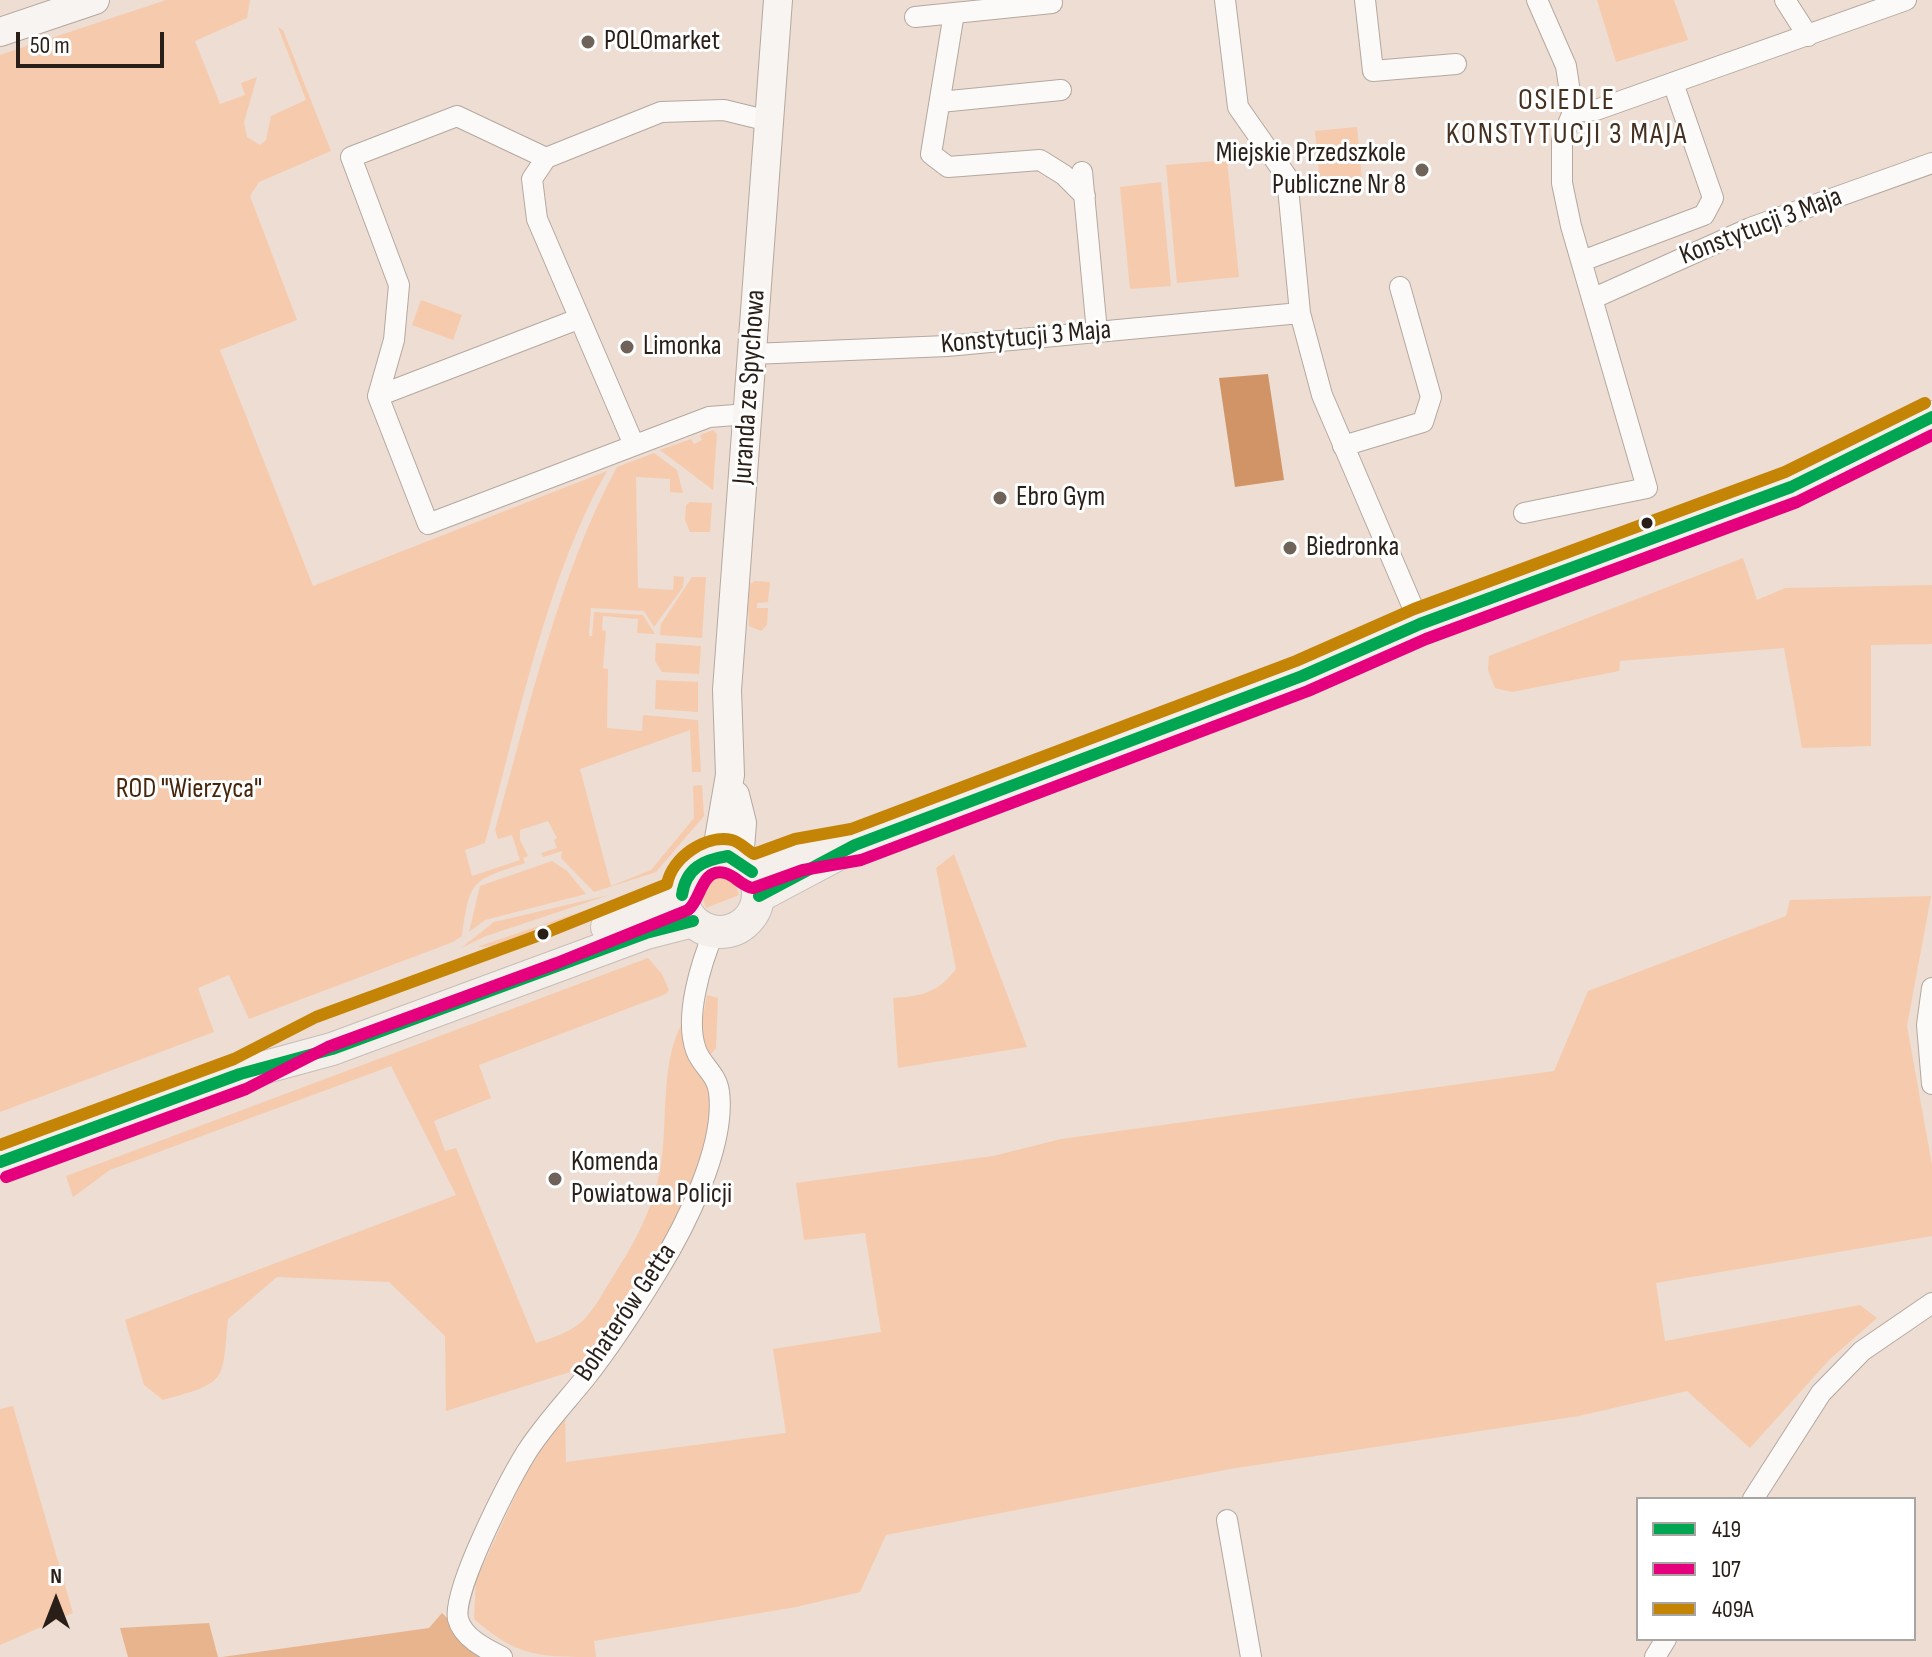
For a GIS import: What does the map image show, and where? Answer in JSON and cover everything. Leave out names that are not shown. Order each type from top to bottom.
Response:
[{"type":"main road","points":[[696,916],[691,869],[741,871],[855,845],[1302,676],[1420,624],[1791,487],[1932,417]]},
{"type":"main road","points":[[1302,676],[1406,647],[1757,519],[1840,486],[1932,437]]},
{"type":"main road","points":[[0,1162],[240,1074],[332,1049],[696,916],[727,932],[749,920],[741,871]]},
{"type":"street","points":[[0,32],[95,0]]},
{"type":"street","name":"Juranda ze Spychowa","points":[[741,871],[730,775],[727,690],[778,0]]},
{"type":"street","points":[[1225,0],[1238,107],[1287,177],[1300,313],[1322,395],[1420,624]]},
{"type":"street","points":[[1365,0],[1373,71],[1456,64]]},
{"type":"street","points":[[1524,513],[1647,488],[1562,183],[1562,139],[1573,112],[1566,66],[1537,0]]},
{"type":"street","points":[[1785,0],[1808,36]]},
{"type":"street","points":[[1573,112],[1596,110],[1906,0]]},
{"type":"street","points":[[915,17],[1052,3]]},
{"type":"street","points":[[954,13],[931,154],[948,167],[1040,160],[1064,175],[1085,196]]},
{"type":"street","points":[[1582,261],[1704,215],[1713,198],[1673,83]]},
{"type":"street","points":[[940,102],[1061,90]]},
{"type":"street","points":[[634,445],[537,219],[532,179],[546,158],[661,112],[724,110],[769,121]]},
{"type":"street","points":[[546,158],[457,116],[351,157],[399,285],[394,340],[378,396],[428,524],[709,417],[748,414]]},
{"type":"street","name":"Konstytucji 3 Maja","points":[[1594,298],[1750,228],[1932,163]]},
{"type":"street","points":[[1082,172],[1097,332]]},
{"type":"street","points":[[1343,446],[1423,422],[1431,397],[1400,287]]},
{"type":"street","name":"Konstytucji 3 Maja","points":[[752,354],[947,346],[1300,313]]},
{"type":"street","points":[[378,396],[578,319]]},
{"type":"street","name":"Bohaterów Getta","points":[[502,1657],[471,1639],[459,1622],[456,1604],[463,1585],[525,1455],[624,1325],[686,1221],[715,1134],[717,1083],[696,1051],[692,1018],[696,916]]},
{"type":"street","points":[[1932,988],[1927,1025],[1932,1084]]},
{"type":"street","points":[[1754,1497],[1821,1393],[1862,1351],[1932,1303]]},
{"type":"street","points":[[1227,1520],[1251,1657]]},
{"type":"green space","name":"ROD \"Wierzyca\"","points":[[166,0],[250,0],[247,18],[195,41],[220,104],[245,95],[241,83],[257,77],[244,122],[247,137],[260,145],[266,140],[271,116],[306,100],[278,27],[283,30],[331,151],[259,182],[250,196],[297,320],[220,350],[313,586],[607,471],[586,512],[550,604],[485,843],[465,850],[472,876],[520,860],[512,835],[498,839],[495,830],[562,598],[596,508],[617,467],[654,453],[677,470],[683,493],[670,492],[670,479],[636,477],[638,588],[673,590],[674,576],[684,577],[683,587],[654,627],[644,611],[591,608],[589,636],[592,636],[594,612],[643,615],[655,634],[637,633],[638,619],[603,616],[602,630],[606,631],[603,668],[608,669],[607,728],[642,731],[643,715],[698,720],[701,772],[692,772],[690,730],[580,769],[611,886],[651,870],[694,818],[693,786],[702,785],[704,816],[656,872],[594,892],[561,858],[562,851],[543,857],[541,853],[557,848],[554,840],[557,838],[548,821],[520,830],[520,840],[528,856],[523,858],[525,863],[494,874],[476,885],[468,903],[462,936],[453,942],[249,1019],[229,975],[198,988],[214,1032],[0,1112],[0,55]]},
{"type":"green space","points":[[1597,0],[1674,0],[1688,40],[1616,62]]},
{"type":"green space","points":[[1357,127],[1363,190],[1321,194],[1315,131]]},
{"type":"green space","points":[[1227,160],[1239,277],[1177,283],[1166,165]]},
{"type":"green space","points":[[1161,182],[1171,286],[1130,289],[1120,187]]},
{"type":"green space","points":[[421,300],[462,315],[453,340],[412,325]]},
{"type":"green space","points":[[713,430],[717,434],[713,490],[660,450],[691,439],[694,444],[702,440],[700,435]]},
{"type":"green space","points":[[690,502],[712,503],[710,532],[690,532],[685,520],[686,505]]},
{"type":"green space","points":[[1743,558],[1757,600],[1785,588],[1932,585],[1932,644],[1871,645],[1871,746],[1802,748],[1784,648],[1620,661],[1619,671],[1512,692],[1495,688],[1488,670],[1489,656]]},
{"type":"green space","points":[[692,577],[706,577],[702,638],[660,635],[661,624]]},
{"type":"green space","points":[[755,581],[770,582],[768,602],[757,603],[757,608],[768,608],[767,625],[761,631],[749,626],[747,586]]},
{"type":"green space","points":[[656,643],[701,646],[699,674],[662,672],[655,661]]},
{"type":"green space","points":[[656,680],[698,682],[698,712],[655,709]]},
{"type":"green space","points":[[954,854],[1027,1047],[898,1068],[893,998],[929,992],[956,969],[936,868]]},
{"type":"green space","points":[[552,861],[567,871],[586,894],[485,920],[469,932],[480,886]]},
{"type":"green space","points":[[718,876],[734,880],[739,895],[706,908],[701,894],[704,886]]},
{"type":"green space","points":[[609,895],[486,936],[461,948],[494,922]]},
{"type":"green space","points":[[1931,896],[1907,1026],[1932,1165],[1932,1236],[1656,1283],[1665,1341],[1860,1305],[1877,1318],[1829,1360],[1750,1448],[1687,1391],[1579,1416],[1230,1469],[886,1535],[860,1592],[796,1607],[594,1641],[596,1657],[544,1655],[517,1648],[474,1619],[476,1580],[530,1464],[565,1412],[566,1462],[786,1433],[773,1349],[881,1332],[865,1233],[804,1240],[796,1183],[993,1156],[1061,1139],[1554,1071],[1588,991],[1786,916],[1790,900]]},
{"type":"green space","points":[[621,898],[625,906],[552,927],[550,923],[534,929],[535,934],[502,946],[477,947]]},
{"type":"green space","points":[[648,958],[662,974],[669,990],[666,994],[479,1065],[491,1098],[434,1121],[445,1151],[456,1148],[536,1343],[553,1338],[576,1326],[591,1311],[629,1250],[648,1212],[663,1151],[671,1056],[683,1021],[711,1091],[709,1134],[680,1219],[586,1367],[446,1411],[445,1336],[389,1282],[277,1277],[228,1319],[222,1368],[210,1384],[163,1400],[144,1385],[125,1320],[456,1195],[391,1066],[110,1170],[73,1197],[66,1176]]},
{"type":"green space","points":[[707,995],[718,998],[716,1048],[710,1055],[700,1032]]},
{"type":"green space","points":[[13,1406],[73,1613],[0,1645],[0,1409]]},
{"type":"shaded area","points":[[1268,374],[1284,480],[1235,487],[1219,378]]},
{"type":"shaded area","points":[[442,1613],[486,1657],[222,1657],[429,1628]]},
{"type":"shaded area","points":[[209,1623],[218,1657],[128,1657],[120,1628]]},
{"type":"transit line","name":"409A","points":[[0,1145],[234,1059],[316,1017],[545,933],[667,884],[675,865],[701,844],[732,840],[754,854],[795,839],[851,829],[1296,661],[1414,609],[1785,472],[1925,403]]},
{"type":"transit line","name":"419","points":[[759,896],[855,845],[1302,676],[1420,624],[1791,487],[1932,417]]},
{"type":"transit line","name":"107","points":[[6,1177],[246,1089],[328,1047],[557,963],[688,910],[706,880],[717,872],[729,874],[753,888],[803,870],[861,860],[1308,691],[1426,639],[1797,502],[1932,435]]},
{"type":"transit line","name":"419","points":[[682,895],[687,878],[697,867],[711,860],[728,856],[752,872]]},
{"type":"transit line","name":"419","points":[[0,1162],[240,1074],[332,1049],[646,933],[693,921]]},
{"type":"place","name":"POLOmarket","points":[[588,42]]},
{"type":"place","name":"Miejskie Przedszkole Publiczne Nr 8","points":[[1422,170]]},
{"type":"place","name":"Limonka","points":[[627,347]]},
{"type":"place","name":"Ebro Gym","points":[[1000,498]]},
{"type":"place","name":"Biedronka","points":[[1290,548]]},
{"type":"place","name":"Komenda Powiatowa Policji","points":[[555,1179]]},
{"type":"district","name":"OSIEDLE KONSTYTUCJI 3 MAJA","points":[[1567,118]]}]
